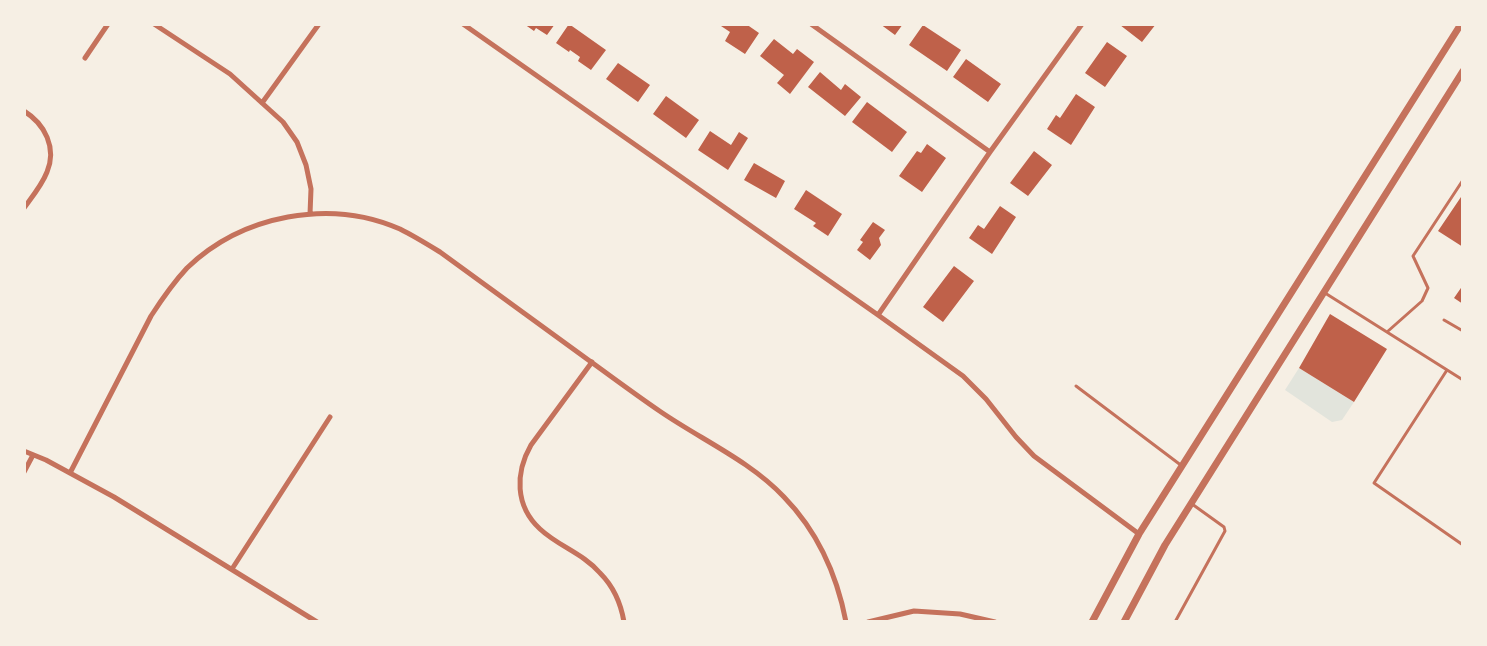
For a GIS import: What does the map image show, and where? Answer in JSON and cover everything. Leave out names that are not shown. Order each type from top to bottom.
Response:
[{"type":"street","points":[[85,58],[108,24]]},
{"type":"street","points":[[154,24],[230,74],[283,122],[302,153],[309,177],[310,214]]},
{"type":"street","points":[[262,103],[319,24]]},
{"type":"street","points":[[463,24],[963,376],[986,399],[1034,456],[1139,534]]},
{"type":"street","points":[[811,24],[990,152]]},
{"type":"street","points":[[878,315],[990,152],[1082,24]]},
{"type":"street","points":[[1092,622],[1139,534],[1461,24]]},
{"type":"street","points":[[1124,622],[1165,545],[1463,71]]},
{"type":"street","points":[[24,111],[40,123],[51,151],[48,171],[24,208]]},
{"type":"street","points":[[70,473],[151,316],[174,282],[189,267],[221,242],[239,232],[278,219],[310,214],[359,217],[399,228],[417,237],[662,413],[748,466],[767,481],[785,498],[810,529],[826,557],[835,579],[846,622]]},
{"type":"street","points":[[592,362],[531,445],[520,469],[519,483],[521,496],[529,514],[541,530],[601,573],[612,588],[620,605],[624,622]]},
{"type":"street","points":[[232,570],[330,417]]},
{"type":"street","points":[[24,451],[114,496],[317,622]]},
{"type":"street","points":[[24,472],[33,455]]},
{"type":"street","points":[[868,622],[914,611],[960,614],[995,622]]},
{"type":"lane","points":[[1387,332],[1422,302],[1428,288],[1413,256],[1463,180]]},
{"type":"lane","points":[[1325,293],[1463,380]]},
{"type":"lane","points":[[1444,320],[1463,332]]},
{"type":"lane","points":[[1447,370],[1374,483],[1463,545]]},
{"type":"lane","points":[[1076,386],[1182,466]]},
{"type":"lane","points":[[1174,622],[1225,531],[1224,527],[1192,504]]},
{"type":"shaded area","points":[[1299,368],[1354,402],[1342,420],[1332,422],[1285,390]]},
{"type":"building","points":[[524,24],[555,24],[547,35],[536,28],[534,31]]},
{"type":"building","points":[[569,24],[606,50],[591,70],[578,61],[580,57],[556,43]]},
{"type":"building","points":[[718,24],[746,24],[759,33],[745,54],[725,41],[730,32]]},
{"type":"building","points":[[880,24],[903,24],[895,35]]},
{"type":"building","points":[[1156,24],[1142,42],[1120,25]]},
{"type":"building","points":[[923,25],[961,50],[947,71],[909,45]]},
{"type":"building","points":[[774,39],[793,54],[797,49],[814,62],[790,94],[777,83],[784,75],[760,56]]},
{"type":"building","points":[[1107,42],[1127,56],[1105,87],[1085,73]]},
{"type":"building","points":[[966,59],[1001,84],[988,102],[953,77]]},
{"type":"building","points":[[618,63],[650,85],[638,102],[606,79]]},
{"type":"building","points":[[820,72],[841,90],[845,84],[861,97],[845,116],[808,87]]},
{"type":"building","points":[[1076,94],[1095,107],[1071,145],[1047,129],[1056,115],[1060,118]]},
{"type":"building","points":[[666,96],[699,120],[686,138],[653,114]]},
{"type":"building","points":[[867,102],[907,132],[892,152],[852,122]]},
{"type":"building","points":[[710,131],[731,145],[739,132],[748,138],[728,170],[698,150]]},
{"type":"building","points":[[927,144],[946,158],[922,192],[899,176],[917,151],[921,153]]},
{"type":"building","points":[[1034,151],[1052,165],[1028,196],[1010,183]]},
{"type":"building","points":[[754,163],[785,181],[776,198],[744,180]]},
{"type":"building","points":[[806,190],[842,214],[828,236],[813,226],[816,223],[794,209]]},
{"type":"building","points":[[1463,194],[1463,247],[1438,231]]},
{"type":"building","points":[[1000,206],[1016,217],[992,254],[969,238],[978,225],[984,229]]},
{"type":"building","points":[[873,222],[885,230],[879,238],[881,245],[870,260],[857,250],[863,242],[860,240]]},
{"type":"building","points":[[954,266],[974,281],[943,322],[923,307]]},
{"type":"building","points":[[1463,285],[1463,304],[1454,298]]},
{"type":"building","points":[[1330,314],[1387,349],[1354,402],[1299,368]]}]
